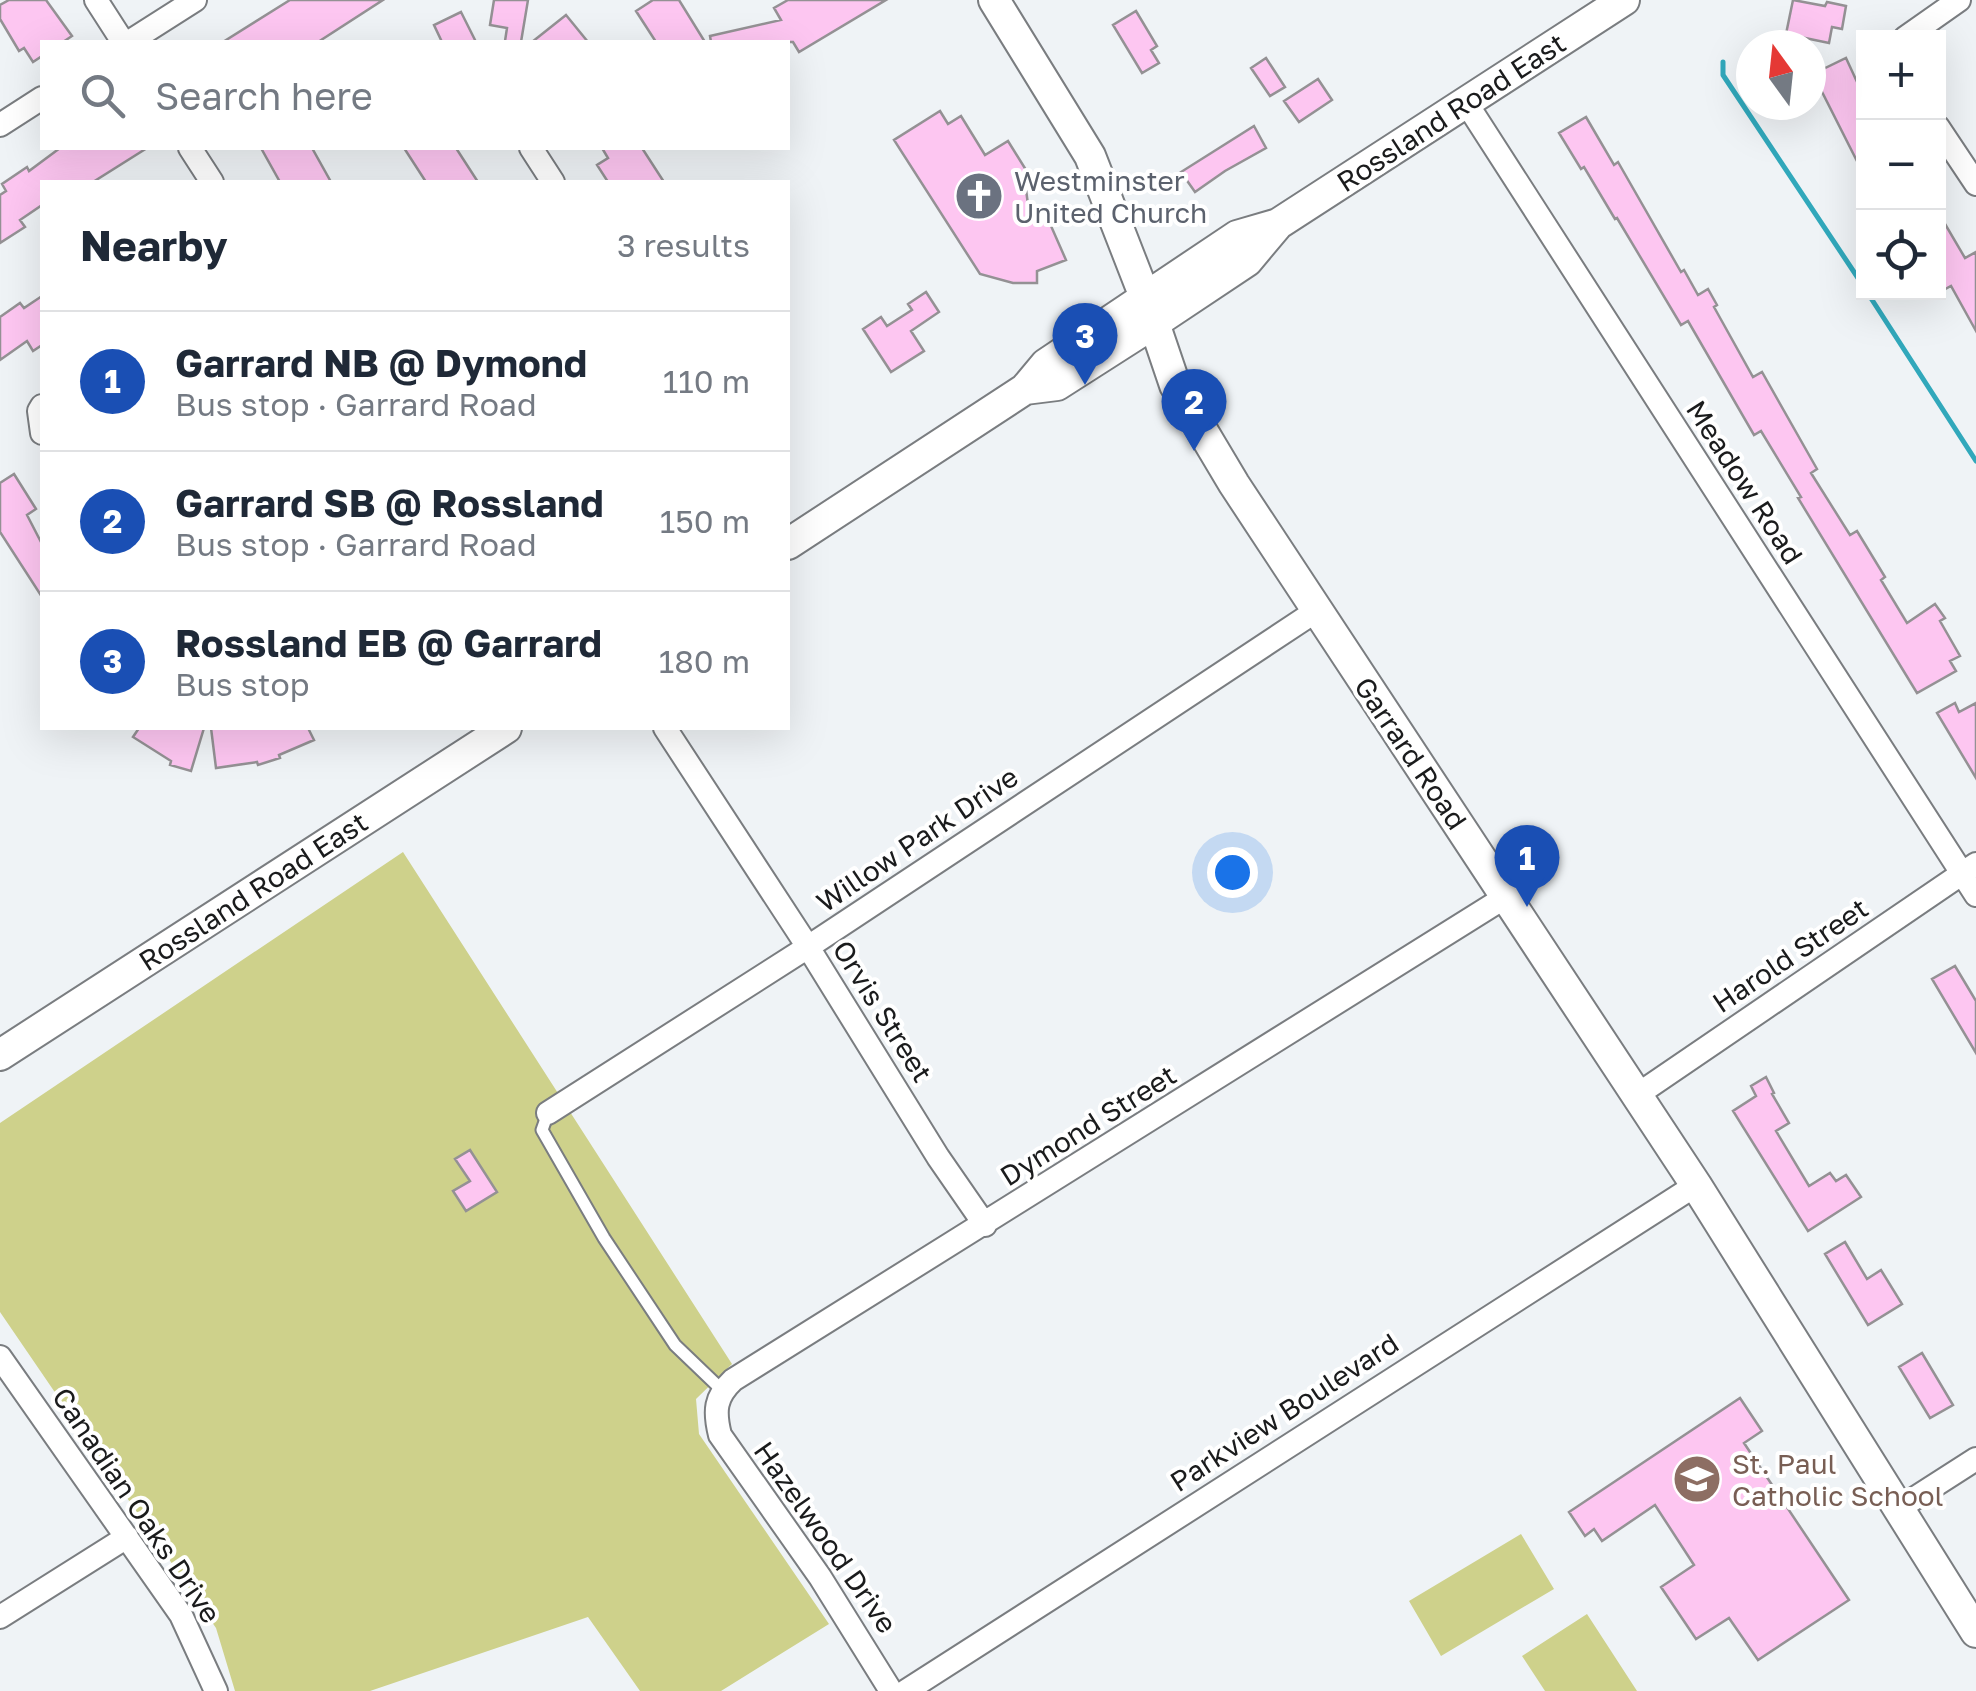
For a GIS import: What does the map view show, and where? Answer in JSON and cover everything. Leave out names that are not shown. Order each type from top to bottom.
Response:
[{"type":"street","points":[[96,0],[125,40]]},
{"type":"street","points":[[129,40],[195,0]]},
{"type":"street","name":"Garrard Road","points":[[994,0],[1090,156],[1149,310],[1162,356],[1186,406],[1316,611],[1696,1185],[1976,1632]]},
{"type":"street","name":"Rossland Road East","points":[[790,543],[1026,389],[1046,364],[1149,310],[1237,236],[1278,224],[1624,0]]},
{"type":"street","points":[[1917,30],[1959,0]]},
{"type":"street","points":[[0,125],[40,99]]},
{"type":"street","name":"Meadow Road","points":[[1465,101],[1969,869],[1976,895]]},
{"type":"street","points":[[1946,139],[1976,184]]},
{"type":"street","points":[[191,150],[211,180]]},
{"type":"street","points":[[531,150],[552,180]]},
{"type":"street","name":"Willow Park Drive","points":[[548,1113],[808,948],[1316,611]]},
{"type":"street","name":"Rossland Road East","points":[[0,1055],[503,730]]},
{"type":"street","name":"Orvis Street","points":[[667,730],[985,1225]]},
{"type":"street","name":"Harold Street","points":[[1637,1095],[1969,869]]},
{"type":"street","name":"Dymond Street","points":[[722,1390],[1507,896]]},
{"type":"street","name":"Parkview Boulevard","points":[[906,1691],[1696,1185]]},
{"type":"street","name":"Canadian Oaks Drive","points":[[0,1357],[181,1615],[216,1691]]},
{"type":"street","name":"Hazelwood Drive","points":[[722,1390],[715,1415],[730,1452],[820,1578],[890,1691]]},
{"type":"street","points":[[1898,1509],[1976,1459]]},
{"type":"street","points":[[0,1616],[126,1537]]},
{"type":"lane","points":[[548,1113],[542,1130],[604,1238],[675,1346],[722,1390]]},
{"type":"green space","points":[[403,852],[732,1364],[696,1399],[699,1434],[829,1624],[721,1691],[640,1691],[588,1617],[370,1691],[235,1691],[216,1628],[0,1312],[0,1123]]},
{"type":"green space","points":[[1521,1534],[1554,1589],[1441,1656],[1409,1601]]},
{"type":"green space","points":[[1587,1614],[1637,1691],[1545,1691],[1522,1656]]},
{"type":"building","points":[[9,0],[46,0],[72,36],[66,40],[40,40],[40,57],[33,62],[24,48],[19,51],[0,19],[0,5]]},
{"type":"building","points":[[290,0],[383,0],[321,40],[226,40]]},
{"type":"building","points":[[494,0],[528,0],[521,40],[505,40],[507,28],[490,25]]},
{"type":"building","points":[[653,0],[679,0],[704,40],[655,40],[636,11]]},
{"type":"building","points":[[788,0],[886,0],[799,52],[790,40],[711,40],[710,36],[781,20],[774,8]]},
{"type":"building","points":[[1793,0],[1846,6],[1842,29],[1832,27],[1829,43],[1826,30],[1787,30]]},
{"type":"building","points":[[1136,11],[1157,46],[1151,50],[1159,63],[1142,73],[1113,25]]},
{"type":"building","points":[[461,12],[475,40],[441,40],[434,25]]},
{"type":"building","points":[[566,15],[586,40],[535,40]]},
{"type":"building","points":[[1266,58],[1285,87],[1270,96],[1251,68]]},
{"type":"building","points":[[1846,58],[1856,80],[1856,159],[1826,100],[1826,68]]},
{"type":"building","points":[[1318,79],[1332,100],[1299,122],[1284,101]]},
{"type":"building","name":"Westminster United Church","points":[[940,111],[948,124],[961,116],[985,155],[1008,141],[1031,178],[1025,182],[1029,212],[1044,210],[1066,260],[1037,271],[1037,283],[1013,283],[980,274],[894,140]]},
{"type":"building","points":[[1586,117],[1614,165],[1618,162],[1681,272],[1684,270],[1698,295],[1708,289],[1753,377],[1762,372],[1817,469],[1811,473],[1850,535],[1857,531],[1907,623],[1935,604],[1945,618],[1940,621],[1960,656],[1950,661],[1956,671],[1917,693],[1761,431],[1754,435],[1688,321],[1681,325],[1617,218],[1559,133]]},
{"type":"building","points":[[1254,126],[1266,148],[1195,192],[1181,172]]},
{"type":"building","points":[[57,150],[144,150],[96,180],[40,180],[40,206],[20,220],[25,227],[0,243],[0,195],[6,191],[2,184],[27,167],[29,171]]},
{"type":"building","points":[[262,150],[313,150],[330,180],[279,180]]},
{"type":"building","points":[[405,150],[457,150],[477,180],[425,180]]},
{"type":"building","points":[[603,150],[643,150],[663,180],[607,180],[597,165],[608,158]]},
{"type":"building","points":[[1946,226],[1965,258],[1976,252],[1976,331],[1951,286],[1946,289]]},
{"type":"building","points":[[926,292],[939,312],[911,331],[924,351],[891,372],[863,329],[881,317],[887,326],[912,310],[908,304]]},
{"type":"building","points":[[40,297],[40,346],[33,351],[27,341],[0,360],[0,317],[20,303],[24,308]]},
{"type":"building","points":[[14,474],[36,509],[27,515],[40,540],[40,594],[0,532],[0,483]]},
{"type":"building","points":[[1955,703],[1959,712],[1976,703],[1976,778],[1937,713]]},
{"type":"building","points":[[138,730],[203,730],[191,771],[170,765],[171,761],[133,737]]},
{"type":"building","points":[[211,730],[309,730],[314,740],[258,765],[257,762],[216,768]]},
{"type":"building","points":[[1955,966],[1976,1001],[1976,1053],[1932,979]]},
{"type":"building","points":[[1766,1077],[1789,1123],[1776,1131],[1809,1186],[1830,1173],[1836,1181],[1846,1175],[1861,1197],[1808,1231],[1733,1111],[1756,1096],[1751,1086]]},
{"type":"building","points":[[470,1150],[497,1192],[466,1211],[453,1191],[470,1181],[455,1159]]},
{"type":"building","points":[[1845,1242],[1867,1279],[1881,1270],[1902,1304],[1868,1325],[1825,1254]]},
{"type":"building","points":[[1922,1353],[1953,1405],[1930,1418],[1899,1367]]},
{"type":"building","points":[[1740,1398],[1762,1431],[1744,1443],[1849,1600],[1758,1660],[1729,1618],[1696,1639],[1661,1587],[1694,1565],[1655,1505],[1602,1541],[1594,1529],[1585,1536],[1569,1512]]},
{"type":"waterway","points":[[1723,62],[1723,75],[1856,275]]},
{"type":"waterway","points":[[1872,300],[1976,461]]},
{"type":"place","name":"Westminster United Church","points":[[979,196]]},
{"type":"place","name":"Rossland EB @ Garrard","points":[[1085,385]]},
{"type":"place","name":"Garrard SB @ Rossland","points":[[1194,451]]},
{"type":"place","name":"Garrard NB @ Dymond","points":[[1527,907]]},
{"type":"place","name":"St. Paul Catholic School","points":[[1697,1479]]}]
